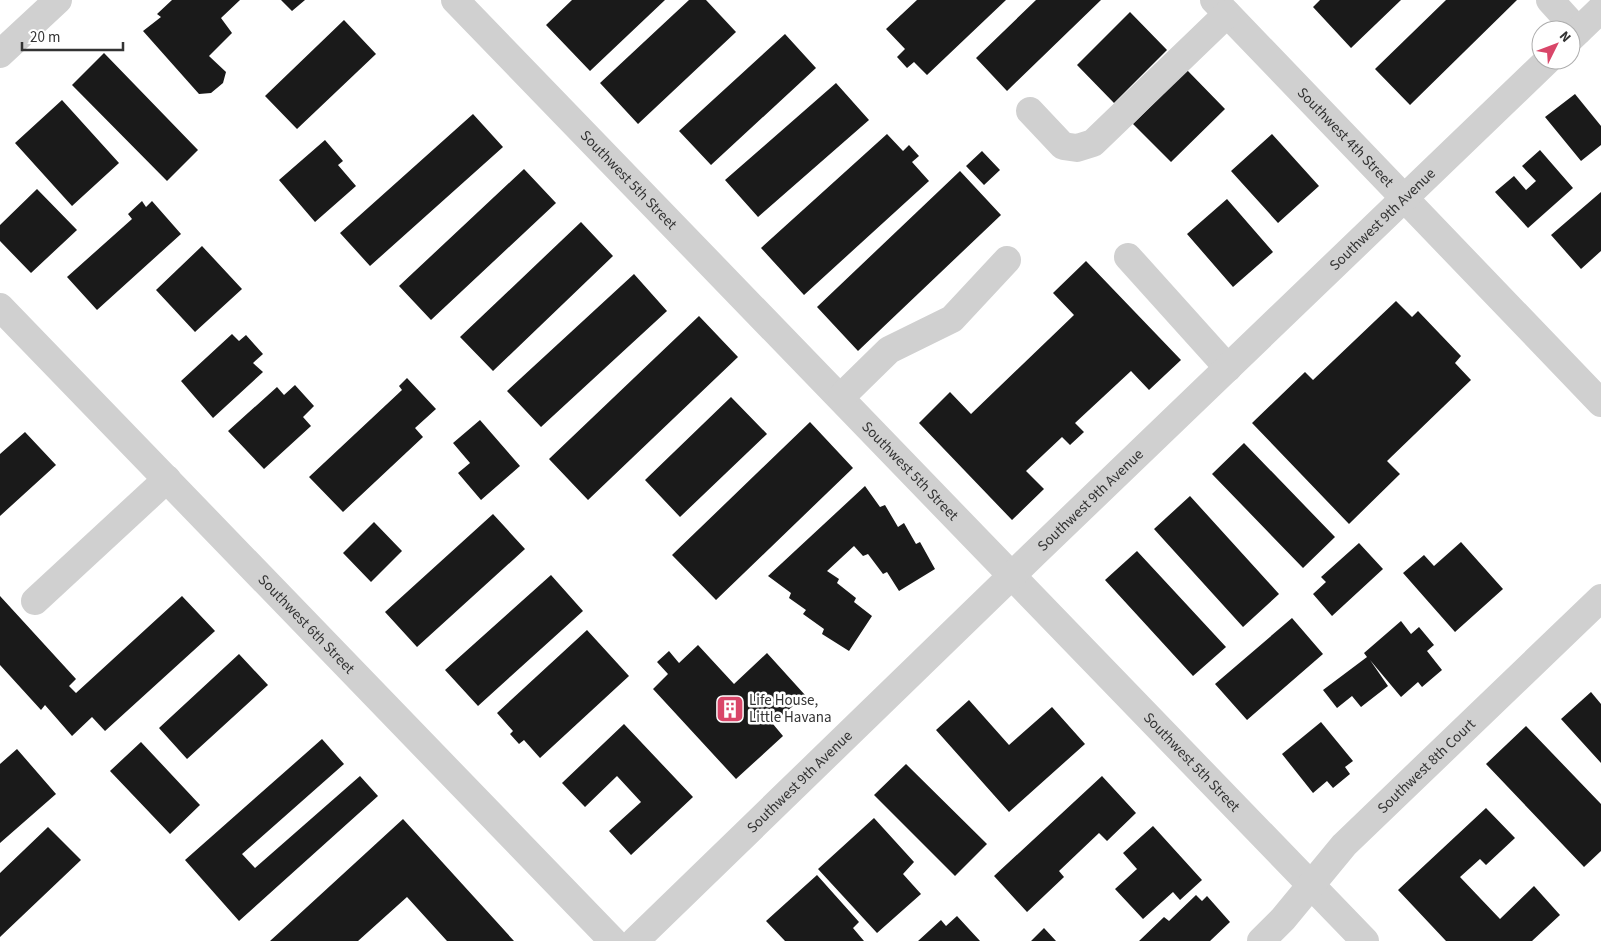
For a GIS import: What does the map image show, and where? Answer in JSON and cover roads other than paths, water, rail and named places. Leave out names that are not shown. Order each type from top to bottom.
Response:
[{"type":"street","points":[[0,54],[58,0]]},
{"type":"street","name":"Southwest 5th Street","points":[[456,0],[1365,941]]},
{"type":"street","points":[[1550,0],[1564,20]]},
{"type":"street","points":[[1030,112],[1063,146],[1077,148],[1093,143],[1221,7]]},
{"type":"street","name":"Southwest 4th Street","points":[[1221,7],[1403,199],[1601,403]]},
{"type":"street","points":[[1581,28],[1601,9]]},
{"type":"street","name":"Southwest 9th Avenue","points":[[635,941],[1538,70]]},
{"type":"street","points":[[1128,257],[1228,368]]},
{"type":"street","points":[[841,397],[889,350],[952,319],[1007,260]]},
{"type":"street","name":"Southwest 6th Street","points":[[0,307],[612,941]]},
{"type":"street","points":[[35,601],[167,479]]},
{"type":"street","name":"Southwest 8th Court","points":[[1261,941],[1283,919],[1344,845],[1601,598]]},
{"type":"place","name":"Life House, Little Havana","points":[[730,709]]}]
